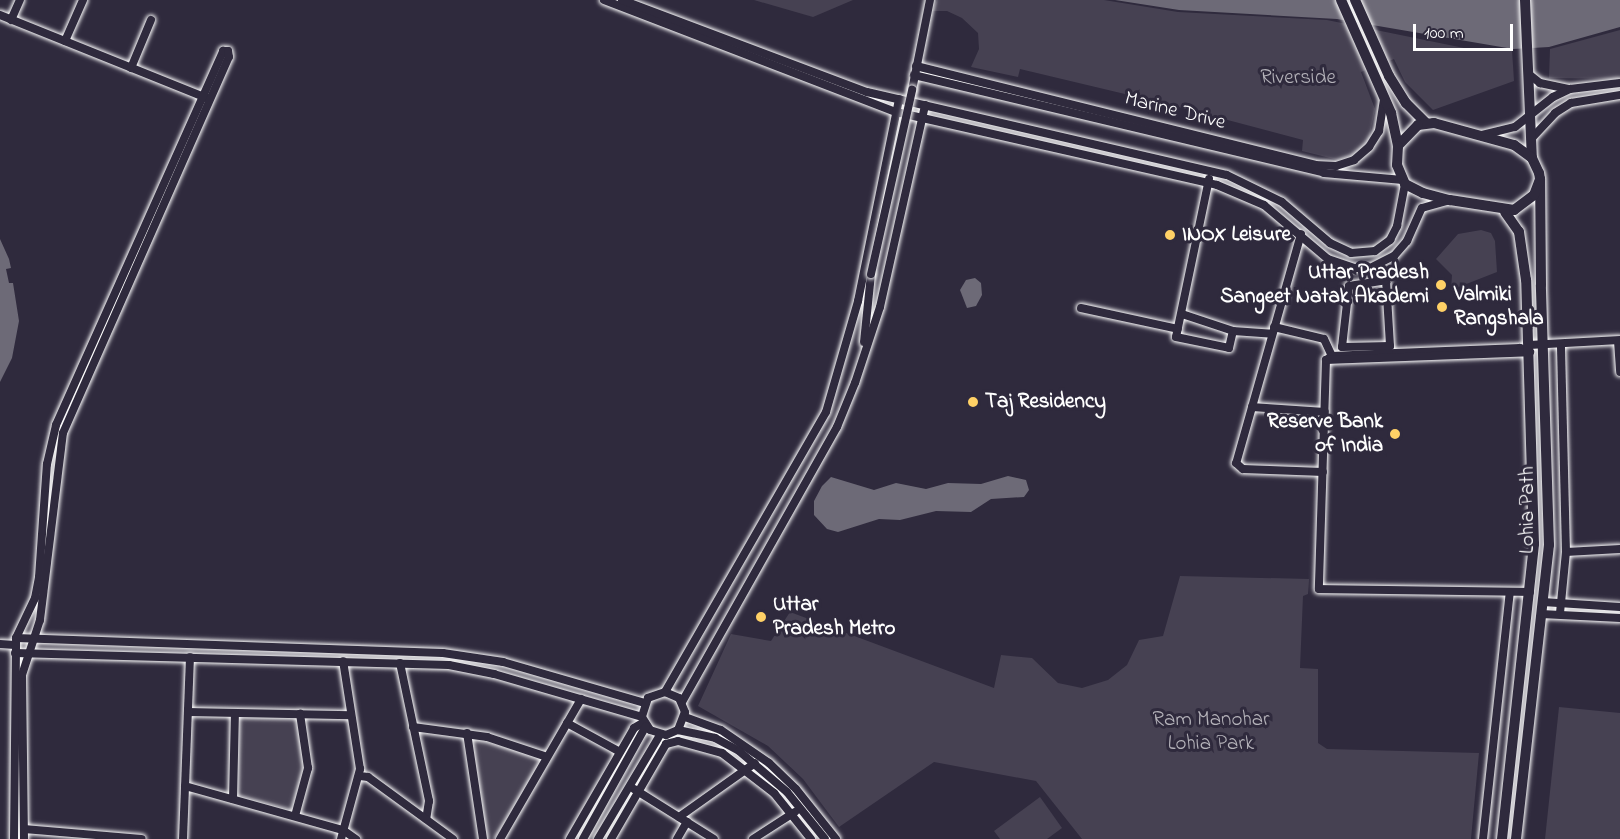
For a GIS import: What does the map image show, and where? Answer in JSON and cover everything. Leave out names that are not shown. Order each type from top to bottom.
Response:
[{"type":"main road","points":[[1341,0],[1384,98],[1398,146],[1397,165],[1404,182],[1423,193],[1505,212],[1529,201],[1540,179]]},
{"type":"main road","points":[[1355,0],[1389,76],[1406,103],[1426,123],[1514,145],[1532,158]]},
{"type":"main road","name":"Lohia Path","points":[[1516,839],[1550,545],[1540,179],[1532,158],[1525,0]]},
{"type":"main road","points":[[1398,146],[1412,129],[1426,123]]},
{"type":"main road","name":"Lohia Path","points":[[1502,839],[1534,544],[1530,348],[1519,232],[1505,212]]},
{"type":"street","points":[[11,20],[20,0]]},
{"type":"street","points":[[65,41],[83,0]]},
{"type":"street","points":[[604,0],[896,112],[1209,183],[1264,205],[1336,263],[1370,268],[1401,250],[1426,205],[1450,200]]},
{"type":"street","points":[[622,0],[831,81],[899,99],[1211,170],[1257,188],[1282,202],[1330,243],[1359,254],[1380,248],[1395,233],[1404,182]]},
{"type":"street","points":[[860,368],[871,274],[930,0]]},
{"type":"street","points":[[0,15],[206,98]]},
{"type":"street","points":[[131,68],[151,20]]},
{"type":"street","points":[[14,839],[15,645],[35,598],[39,577],[48,464],[56,425],[206,98],[229,57],[228,51],[223,51],[206,98],[68,417],[57,459],[36,639],[22,675],[24,834],[142,839]]},
{"type":"street","name":"Marine Drive","points":[[915,71],[1315,165],[1336,166],[1354,160],[1369,147],[1379,131],[1384,98]]},
{"type":"street","name":"Marine Drive","points":[[915,71],[1324,173],[1404,182]]},
{"type":"street","points":[[1530,75],[1553,88],[1570,89],[1620,83]]},
{"type":"street","points":[[1481,135],[1515,127],[1570,89]]},
{"type":"street","points":[[1531,139],[1555,113],[1571,103],[1620,95]]},
{"type":"street","points":[[665,692],[818,428],[837,382],[858,301],[899,99]]},
{"type":"street","points":[[678,730],[685,717],[682,702],[837,427],[880,307],[925,105]]},
{"type":"street","points":[[1211,170],[1176,338],[1229,348],[1233,331]]},
{"type":"street","points":[[1301,234],[1236,463],[1243,469],[1323,472]]},
{"type":"street","points":[[858,301],[871,274]]},
{"type":"street","points":[[1386,280],[1390,346],[1342,348],[1349,286],[1386,280]]},
{"type":"street","points":[[1081,308],[1178,329]]},
{"type":"street","points":[[1182,314],[1233,331],[1273,331],[1324,339],[1329,358],[1319,589],[1530,592]]},
{"type":"street","points":[[1329,358],[1530,348],[1544,344],[1619,340],[1620,372]]},
{"type":"street","points":[[1560,613],[1566,552],[1561,344]]},
{"type":"street","points":[[1531,367],[1544,366]]},
{"type":"street","points":[[1252,407],[1325,412]]},
{"type":"street","points":[[1566,552],[1620,549]]},
{"type":"street","points":[[1483,839],[1510,592]]},
{"type":"street","points":[[1543,602],[1620,607]]},
{"type":"street","points":[[1541,614],[1560,613],[1620,618]]},
{"type":"street","points":[[0,644],[15,645],[36,639],[344,647],[463,655],[503,662],[645,703]]},
{"type":"street","points":[[15,645],[31,653],[400,663],[477,670],[581,699],[644,722],[660,735]]},
{"type":"street","points":[[183,839],[190,657]]},
{"type":"street","points":[[342,834],[360,776],[343,661]]},
{"type":"street","points":[[400,663],[429,801],[426,819]]},
{"type":"street","points":[[583,839],[644,722],[645,703],[653,695],[665,692],[682,702]]},
{"type":"street","points":[[500,839],[581,699]]},
{"type":"street","points":[[188,712],[351,715]]},
{"type":"street","points":[[233,800],[235,713]]},
{"type":"street","points":[[295,816],[308,768],[300,714]]},
{"type":"street","points":[[685,717],[721,730],[769,763],[796,789],[836,839]]},
{"type":"street","points":[[570,839],[634,728],[644,722]]},
{"type":"street","points":[[567,723],[620,752]]},
{"type":"street","points":[[413,727],[467,733],[547,757]]},
{"type":"street","points":[[598,839],[660,735],[678,730],[715,738],[755,764],[801,808],[825,839]]},
{"type":"street","points":[[467,733],[483,839]]},
{"type":"street","points":[[611,839],[666,744],[678,741],[722,753],[774,793],[811,839]]},
{"type":"street","points":[[677,839],[683,820],[755,764]]},
{"type":"street","points":[[360,776],[368,777],[453,839]]},
{"type":"street","points":[[185,786],[295,816],[356,839]]},
{"type":"street","points":[[629,786],[714,839]]},
{"type":"street","points":[[753,839],[801,808]]},
{"type":"green space","points":[[754,0],[853,0],[813,17]]},
{"type":"green space","name":"Riverside","points":[[937,0],[1104,0],[1178,12],[1327,20],[1464,48],[1512,50],[1514,81],[1433,110],[1405,82],[1394,59],[1361,72],[1375,109],[1369,139],[1357,153],[1338,160],[1302,151],[1303,140],[1171,105],[1020,69],[1018,77],[971,67],[979,49],[978,33],[962,18],[947,11],[933,11]]},
{"type":"green space","points":[[1620,30],[1620,79],[1549,78],[1550,49]]},
{"type":"green space","points":[[1481,230],[1491,233],[1495,241],[1497,272],[1451,290],[1452,275],[1436,259],[1458,234]]},
{"type":"green space","name":"Ram Manohar Lohia Park","points":[[1180,576],[1309,579],[1308,594],[1303,596],[1300,668],[1318,669],[1318,743],[1327,749],[1479,753],[1471,839],[1082,839],[1036,781],[934,762],[839,827],[803,779],[768,746],[698,706],[731,634],[771,641],[790,612],[994,688],[1001,655],[1032,658],[1058,683],[1082,688],[1108,680],[1127,665],[1139,640],[1163,636]]},
{"type":"green space","points":[[1559,707],[1620,713],[1620,839],[1545,839]]},
{"type":"green space","points":[[240,717],[297,719],[304,766],[292,810],[238,795]]},
{"type":"green space","points":[[472,738],[543,759],[494,839],[487,839]]},
{"type":"green space","points":[[1040,797],[1062,828],[1047,839],[1000,839],[994,831]]},
{"type":"shaded area","points":[[1115,0],[1620,0],[1620,27],[1549,47],[1513,49],[1337,19],[1179,10]]},
{"type":"shaded area","points":[[0,239],[9,259],[11,268],[6,269],[9,283],[13,283],[19,321],[12,358],[0,382]]},
{"type":"shaded area","points":[[975,278],[981,283],[982,295],[976,306],[967,308],[960,290],[966,280]]},
{"type":"shaded area","points":[[1008,476],[1026,480],[1029,490],[1024,497],[991,499],[971,512],[936,511],[900,520],[879,519],[838,532],[827,529],[814,515],[814,501],[822,486],[831,477],[874,490],[896,483],[926,489],[948,483],[981,484]]},
{"type":"place","name":"INOX Leisure","points":[[1170,235]]},
{"type":"place","name":"Uttar Pradesh Sangeet Natak Akademi","points":[[1441,285]]},
{"type":"place","name":"Valmiki Rangshala","points":[[1442,307]]},
{"type":"place","name":"Taj Residency","points":[[973,402]]},
{"type":"place","name":"Reserve Bank of India","points":[[1395,434]]},
{"type":"place","name":"Uttar Pradesh Metro","points":[[761,617]]}]
